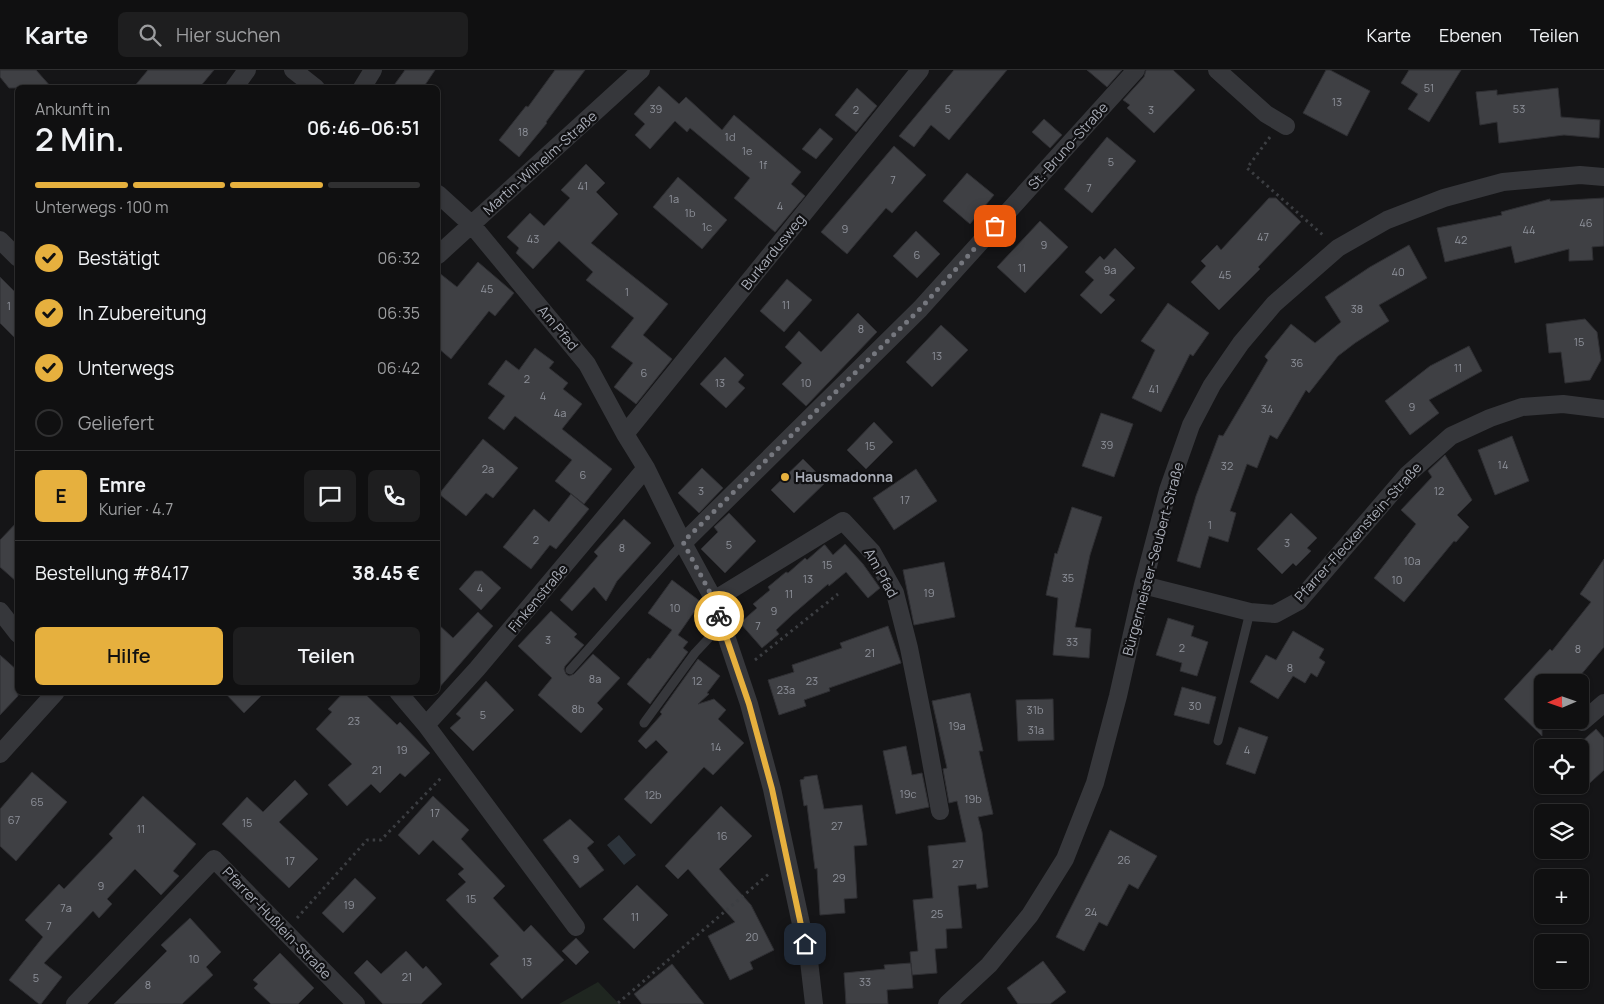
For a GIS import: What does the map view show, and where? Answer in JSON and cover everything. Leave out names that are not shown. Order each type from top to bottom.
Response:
[{"type":"street","points":[[236,85],[247,70]]},
{"type":"street","points":[[293,70],[312,85]]},
{"type":"street","points":[[364,85],[373,70]]},
{"type":"street","name":"Martin-Wilhelm-Straße","points":[[440,253],[641,70]]},
{"type":"street","name":"Burkardusweg","points":[[625,434],[920,70]]},
{"type":"street","name":"St.-Bruno-Straße","points":[[683,542],[920,309],[1136,70]]},
{"type":"street","points":[[1217,70],[1266,114],[1284,124]]},
{"type":"street","name":"Bürgermeister-Seubert-Straße","points":[[947,1004],[989,965],[1018,930],[1030,915],[1064,859],[1095,783],[1118,696],[1143,584],[1168,490],[1191,425],[1212,386],[1241,343],[1274,304],[1338,248],[1387,220],[1444,198],[1503,182],[1580,175],[1604,177]]},
{"type":"street","name":"Am Pfad","points":[[440,196],[472,225],[587,364],[646,468],[714,600],[749,704],[772,789],[809,961],[814,1004]]},
{"type":"street","points":[[0,240],[15,255]]},
{"type":"street","name":"Pfarrer-Fleckenstein-Straße","points":[[1143,584],[1250,612],[1275,614],[1299,601],[1407,476],[1451,436],[1490,418],[1522,407],[1563,404],[1604,409]]},
{"type":"street","name":"Finkenstraße","points":[[426,725],[478,669],[646,468]]},
{"type":"street","name":"Am Pfad","points":[[714,600],[843,521],[872,552],[894,593],[909,648],[940,811]]},
{"type":"street","points":[[0,611],[15,630]]},
{"type":"street","points":[[0,754],[53,695]]},
{"type":"street","points":[[401,695],[455,763],[576,928]]},
{"type":"street","points":[[1589,716],[1604,703]]},
{"type":"street","name":"Pfarrer-Hußlein-Straße","points":[[75,1004],[214,859],[354,1003]]},
{"type":"lane","points":[[570,670],[683,542]]},
{"type":"lane","points":[[1218,742],[1250,612]]},
{"type":"lane","points":[[644,723],[694,653],[722,624]]},
{"type":"path","points":[[1284,124],[1247,168],[1338,248]]},
{"type":"path","points":[[738,673],[838,594]]},
{"type":"path","points":[[285,931],[367,840],[381,840],[455,763]]},
{"type":"path","points":[[618,1003],[786,858]]},
{"type":"shaded area","points":[[619,835],[636,855],[624,865],[607,845]]},
{"type":"shaded area","points":[[598,982],[619,1004],[559,1004]]},
{"type":"building","points":[[0,70],[36,70],[49,85],[15,85],[15,88],[9,88],[0,77]]},
{"type":"building","points":[[148,70],[214,70],[202,85],[136,85]]},
{"type":"building","points":[[405,70],[435,70],[425,85],[394,85]]},
{"type":"building","points":[[555,70],[585,70],[547,123],[519,157],[499,140],[526,106],[528,107]]},
{"type":"building","points":[[954,70],[1007,70],[949,140],[931,125],[914,147],[899,136]]},
{"type":"building","points":[[1087,70],[1122,70],[1107,87]]},
{"type":"building","points":[[1146,70],[1173,70],[1195,90],[1154,133],[1127,108],[1130,105],[1123,100],[1144,77]]},
{"type":"building","points":[[1326,70],[1330,70],[1370,91],[1347,136],[1303,113]]},
{"type":"building","points":[[1409,70],[1461,70],[1429,122],[1408,109],[1418,94],[1401,83]]},
{"type":"building","points":[[659,86],[679,104],[686,97],[722,130],[734,115],[801,172],[791,184],[805,196],[775,232],[734,198],[750,178],[690,128],[687,132],[675,121],[650,149],[635,135],[645,124],[634,114]]},
{"type":"building","points":[[857,88],[877,106],[856,132],[835,115]]},
{"type":"building","points":[[1558,88],[1561,117],[1600,120],[1599,138],[1564,135],[1499,143],[1497,122],[1480,125],[1476,92],[1497,90],[1497,95]]},
{"type":"building","points":[[1044,119],[1062,135],[1050,148],[1032,132]]},
{"type":"building","points":[[820,128],[833,139],[816,159],[802,149]]},
{"type":"building","points":[[1107,137],[1136,161],[1092,213],[1064,189]]},
{"type":"building","points":[[894,146],[926,175],[892,213],[886,208],[847,254],[821,232]]},
{"type":"building","points":[[586,164],[605,183],[596,192],[618,214],[591,243],[668,304],[643,335],[672,359],[636,404],[614,387],[633,363],[611,347],[634,318],[586,280],[593,272],[559,241],[533,269],[516,253],[519,248],[507,237],[530,213],[544,226],[570,198],[561,190]]},
{"type":"building","points":[[967,173],[994,195],[970,224],[943,201]]},
{"type":"building","points":[[678,177],[727,220],[702,249],[653,207]]},
{"type":"building","points":[[1269,198],[1276,198],[1301,222],[1258,267],[1260,269],[1219,310],[1191,282],[1206,266],[1201,261],[1217,245],[1221,250]]},
{"type":"building","points":[[1604,198],[1604,246],[1592,247],[1593,260],[1569,261],[1569,249],[1515,263],[1511,246],[1445,262],[1437,228],[1502,215],[1501,212],[1550,199],[1550,201]]},
{"type":"building","points":[[1040,221],[1068,247],[1025,293],[997,267]]},
{"type":"building","points":[[916,231],[940,254],[917,278],[893,256]]},
{"type":"building","points":[[1409,245],[1427,278],[1379,305],[1389,321],[1338,356],[1309,393],[1306,390],[1277,439],[1270,435],[1257,468],[1247,464],[1230,511],[1236,513],[1228,542],[1209,536],[1200,568],[1177,561],[1196,496],[1219,435],[1223,436],[1268,360],[1265,356],[1291,324],[1315,343],[1341,322],[1325,297],[1370,267]]},
{"type":"building","points":[[1115,248],[1135,268],[1109,295],[1115,300],[1101,314],[1080,295],[1094,280],[1085,272],[1100,256],[1104,260]]},
{"type":"building","points":[[478,262],[514,293],[495,316],[489,311],[451,359],[440,350],[440,274],[457,287]]},
{"type":"building","points":[[0,277],[15,292],[15,338],[0,323]]},
{"type":"building","points":[[787,279],[812,300],[784,332],[760,311]]},
{"type":"building","points":[[1168,303],[1209,333],[1193,356],[1190,354],[1161,412],[1132,398],[1155,350],[1141,341]]},
{"type":"building","points":[[858,313],[877,332],[806,406],[782,384],[802,363],[785,347],[799,331],[821,352]]},
{"type":"building","points":[[1585,319],[1597,332],[1601,360],[1590,380],[1565,383],[1561,352],[1549,353],[1546,324]]},
{"type":"building","points":[[941,325],[968,350],[932,387],[906,362]]},
{"type":"building","points":[[1469,346],[1482,371],[1429,400],[1439,413],[1410,435],[1385,401],[1430,366]]},
{"type":"building","points":[[535,348],[554,362],[549,368],[568,383],[563,389],[582,404],[562,429],[612,469],[584,504],[555,481],[572,460],[515,416],[504,430],[488,418],[505,396],[488,384],[506,360],[519,370]]},
{"type":"building","points":[[725,357],[744,375],[738,382],[745,388],[726,408],[700,384]]},
{"type":"building","points":[[1101,413],[1133,424],[1114,477],[1082,466]]},
{"type":"building","points":[[874,422],[893,442],[866,469],[847,450]]},
{"type":"building","points":[[1512,436],[1529,481],[1495,495],[1478,450]]},
{"type":"building","points":[[483,439],[518,468],[493,498],[486,493],[466,516],[440,495]]},
{"type":"building","points":[[1445,455],[1472,500],[1457,515],[1469,527],[1456,542],[1454,541],[1404,602],[1374,578],[1416,524],[1401,510],[1432,477],[1428,471]]},
{"type":"building","points":[[803,459],[826,482],[794,513],[771,490]]},
{"type":"building","points":[[702,468],[723,488],[699,513],[678,493]]},
{"type":"building","points":[[916,469],[937,501],[894,530],[873,498]]},
{"type":"building","points":[[571,494],[589,509],[556,549],[550,545],[531,569],[503,547],[534,509],[549,522]]},
{"type":"building","points":[[1072,507],[1102,517],[1090,555],[1075,627],[1091,629],[1089,658],[1053,655],[1058,598],[1046,595],[1055,553],[1057,554]]},
{"type":"building","points":[[729,513],[756,541],[725,573],[701,549],[718,532],[714,527]]},
{"type":"building","points":[[1291,513],[1317,538],[1307,548],[1311,551],[1296,566],[1293,563],[1282,574],[1257,549]]},
{"type":"building","points":[[624,519],[651,543],[617,581],[606,601],[594,587],[572,611],[560,600],[598,556],[594,552]]},
{"type":"building","points":[[15,524],[15,580],[0,567],[0,540]]},
{"type":"building","points":[[845,544],[863,564],[880,588],[868,598],[846,572],[829,586],[828,584],[792,615],[776,630],[779,634],[762,648],[740,623],[757,608],[753,604],[770,590],[768,587],[786,572],[788,573],[805,558],[807,560],[824,545],[833,555]]},
{"type":"building","points":[[1604,559],[1604,647],[1582,674],[1534,674],[1534,728],[1504,699],[1550,649],[1552,651],[1591,602],[1580,594]]},
{"type":"building","points":[[944,562],[955,617],[914,625],[903,570]]},
{"type":"building","points":[[475,571],[482,571],[501,588],[481,610],[459,589]]},
{"type":"building","points":[[672,580],[701,602],[678,635],[688,642],[683,648],[688,652],[650,704],[627,684],[648,658],[650,659],[672,630],[648,613]]},
{"type":"building","points":[[551,611],[577,634],[574,637],[584,645],[565,666],[566,674],[569,676],[574,674],[593,654],[620,678],[597,703],[603,709],[581,733],[538,695],[552,678],[518,646]]},
{"type":"building","points":[[478,612],[493,626],[440,687],[440,626],[453,638]]},
{"type":"building","points":[[1168,618],[1194,626],[1191,636],[1208,642],[1197,676],[1180,671],[1182,663],[1156,655]]},
{"type":"building","points":[[888,626],[901,663],[829,688],[830,691],[804,700],[806,706],[779,715],[768,680],[794,672],[792,665],[842,648],[840,643]]},
{"type":"building","points":[[1293,631],[1324,649],[1319,658],[1325,662],[1317,677],[1311,673],[1305,683],[1293,676],[1278,699],[1250,682],[1266,655],[1276,660]]},
{"type":"building","points":[[0,655],[15,668],[15,695],[18,696],[0,715]]},
{"type":"building","points":[[698,659],[720,676],[707,693],[709,694],[698,704],[714,699],[726,710],[718,719],[744,743],[713,775],[704,767],[651,824],[624,799],[668,752],[656,740],[646,749],[638,741],[662,714],[660,712]]},
{"type":"building","points":[[486,681],[514,710],[473,751],[450,728],[461,718],[456,714]]},
{"type":"building","points":[[1182,687],[1216,697],[1209,724],[1174,715]]},
{"type":"building","points":[[970,693],[983,751],[979,751],[993,814],[978,817],[982,832],[988,887],[977,889],[976,884],[958,886],[962,928],[946,929],[947,948],[935,949],[937,973],[912,975],[910,952],[918,951],[913,900],[933,898],[928,846],[966,842],[957,801],[949,803],[943,769],[947,768],[932,701]]},
{"type":"building","points":[[227,695],[262,695],[244,713]]},
{"type":"building","points":[[341,695],[366,695],[397,725],[400,722],[430,753],[405,777],[400,773],[380,793],[371,784],[347,806],[328,785],[352,764],[316,729],[332,712],[328,709]]},
{"type":"building","points":[[1053,699],[1054,740],[1018,741],[1016,700]]},
{"type":"building","points":[[1239,727],[1268,737],[1255,774],[1226,764]]},
{"type":"building","points":[[1535,729],[1542,729],[1542,736]]},
{"type":"building","points":[[1596,729],[1604,738],[1604,770],[1589,784],[1589,739],[1585,739]]},
{"type":"building","points":[[906,746],[912,775],[922,773],[929,807],[896,814],[883,751]]},
{"type":"building","points":[[32,772],[67,802],[16,861],[0,846],[0,809]]},
{"type":"building","points":[[817,775],[824,809],[862,805],[867,845],[854,846],[857,898],[844,899],[845,913],[820,915],[817,868],[815,869],[807,805],[804,806],[800,780],[804,779],[804,777]]},
{"type":"building","points":[[295,780],[308,794],[279,822],[318,859],[289,888],[222,824],[247,797],[263,812]]},
{"type":"building","points":[[143,796],[196,844],[173,871],[179,876],[161,895],[135,869],[107,899],[112,904],[99,918],[93,911],[44,963],[62,977],[41,1004],[39,1004],[9,980],[43,937],[25,920],[59,884],[64,889],[113,838],[109,834]]},
{"type":"building","points":[[433,796],[469,830],[461,839],[505,886],[493,898],[524,932],[531,925],[564,960],[522,999],[490,964],[499,956],[446,900],[466,882],[458,874],[464,869],[433,840],[419,855],[398,835]]},
{"type":"building","points":[[721,806],[752,836],[719,869],[751,905],[774,950],[750,962],[753,969],[730,980],[708,936],[735,922],[688,869],[678,879],[665,866]]},
{"type":"building","points":[[570,819],[594,842],[587,848],[604,870],[580,888],[543,840]]},
{"type":"building","points":[[1110,830],[1157,856],[1138,889],[1129,884],[1107,926],[1099,922],[1084,951],[1056,937]]},
{"type":"building","points":[[355,878],[376,898],[343,933],[322,913]]},
{"type":"building","points":[[637,885],[668,915],[634,949],[603,919]]},
{"type":"building","points":[[190,918],[221,952],[206,967],[213,975],[182,1004],[114,1004],[167,951],[161,945]]},
{"type":"building","points":[[576,938],[589,952],[576,965],[562,951]]},
{"type":"building","points":[[406,951],[423,969],[426,966],[442,984],[421,1004],[383,1004],[354,973],[367,960],[381,974]]},
{"type":"building","points":[[280,953],[314,988],[298,1004],[271,1004],[254,988],[258,984],[253,980]]},
{"type":"building","points":[[1043,961],[1066,992],[1050,1004],[1018,1004],[1007,988]]},
{"type":"building","points":[[911,963],[913,988],[887,990],[888,1004],[846,1004],[844,973],[885,969],[884,965]]},
{"type":"building","points":[[672,964],[704,1004],[642,1004],[634,994]]},
{"type":"way so far","points":[[719,616],[714,600],[683,542],[920,309],[995,226]]},
{"type":"place","name":"Hausmadonna","points":[[785,477]]},
{"type":"route","points":[[719,616],[749,704],[772,789],[805,944]]}]
